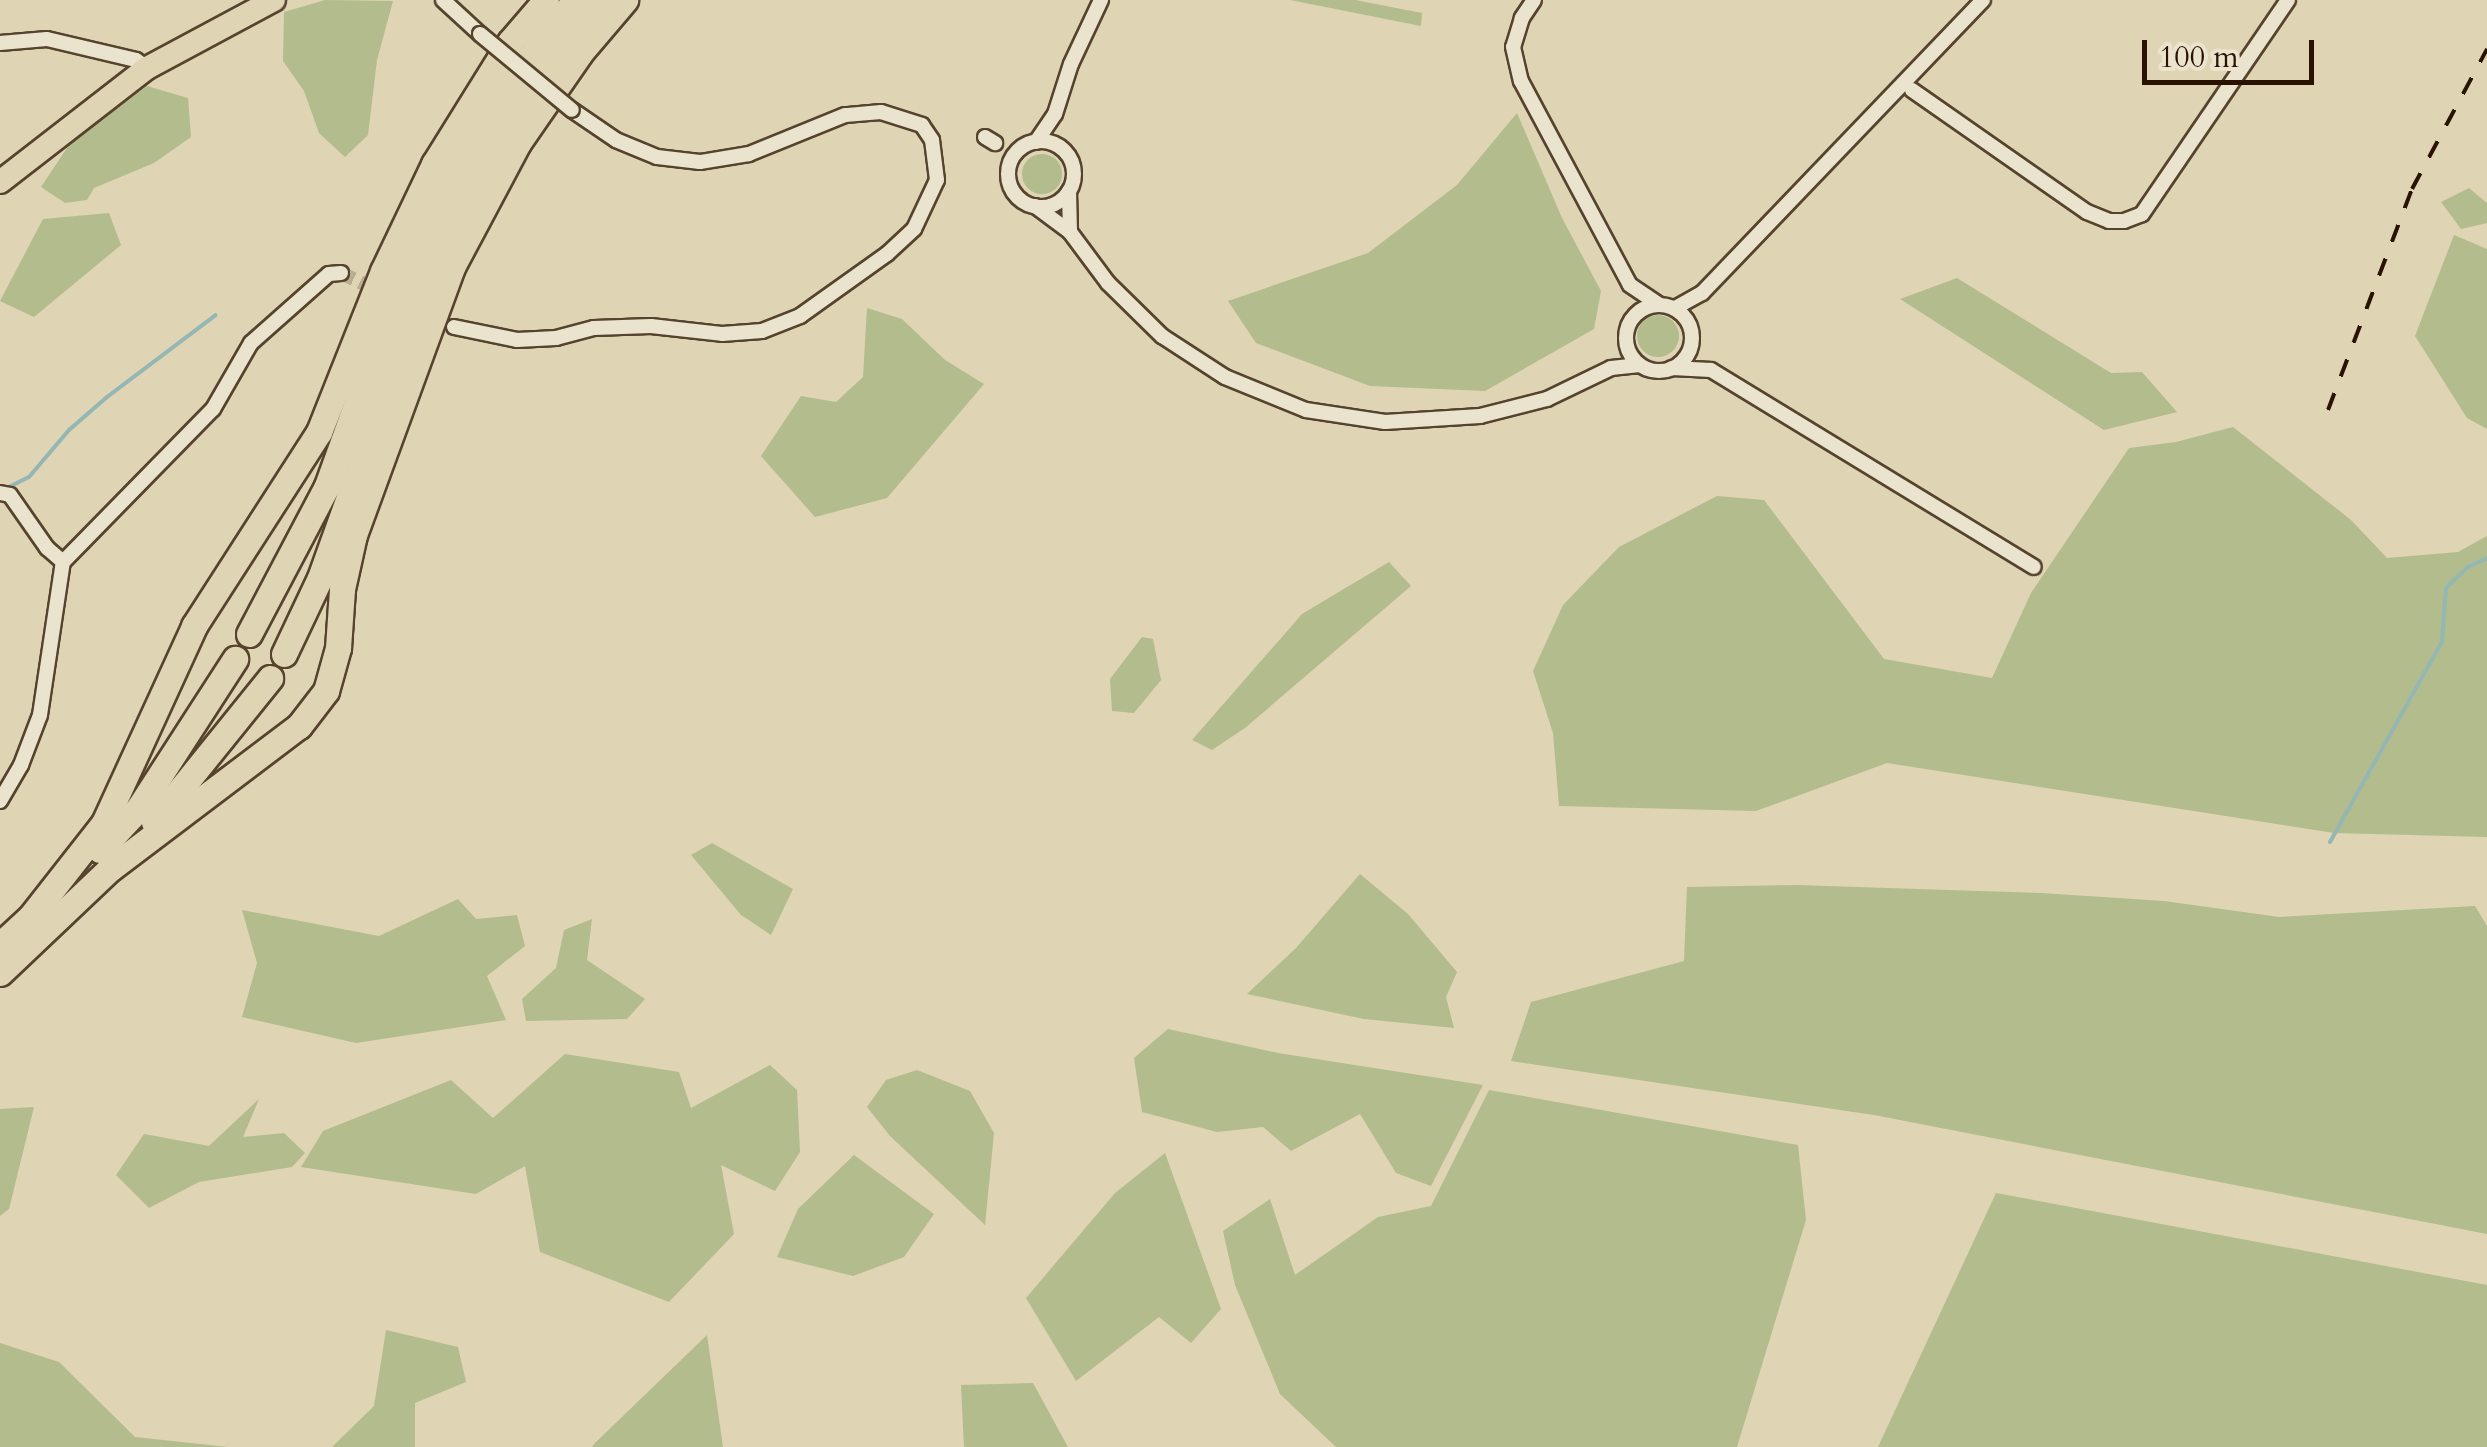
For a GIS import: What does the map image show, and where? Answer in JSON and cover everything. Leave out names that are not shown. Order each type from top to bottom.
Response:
[{"type":"highway","points":[[28,920],[104,824],[194,626],[319,432],[383,271],[434,164],[510,42],[546,0]]},
{"type":"highway","points":[[249,634],[327,486],[387,319],[438,204],[506,87],[575,0]]},
{"type":"highway","points":[[284,654],[320,578],[438,249],[514,113],[599,0]]},
{"type":"highway","points":[[0,973],[111,868],[299,726],[326,691],[338,648],[342,589],[354,535],[452,266],[518,143],[580,52],[625,0]]},
{"type":"highway","points":[[0,945],[138,809],[235,659]]},
{"type":"highway","points":[[111,868],[270,678]]},
{"type":"main road","points":[[0,182],[147,68],[274,0]]},
{"type":"street","points":[[443,0],[572,110],[616,140],[657,157],[700,162],[750,154],[844,115],[880,112],[922,125],[934,148],[936,180],[914,230],[887,254],[800,316],[762,331],[722,334],[651,326],[613,327],[516,340],[454,327]]},
{"type":"street","points":[[1054,144],[1055,114],[1071,64],[1101,0]]},
{"type":"street","points":[[1534,0],[1522,18],[1513,47],[1521,80],[1630,285],[1632,318],[1626,342],[1611,368]]},
{"type":"street","points":[[1675,308],[1702,292],[1983,0]]},
{"type":"street","points":[[1912,90],[2087,212],[2109,222],[2124,221],[2142,214],[2288,0]]},
{"type":"street","points":[[0,43],[47,39],[136,60],[147,68]]},
{"type":"street","points":[[1055,114],[1036,142],[1016,154],[1008,176],[1020,199],[1070,232],[1108,283],[1162,336],[1225,377],[1306,410],[1385,422],[1480,416],[1547,400],[1611,368],[1640,365],[1656,370],[1711,370],[2034,567]]},
{"type":"street","points":[[1036,142],[1054,144],[1070,159],[1074,170],[1069,191],[1070,232]]},
{"type":"street","points":[[1035,206],[1055,204],[1069,191]]},
{"type":"street","points":[[0,801],[21,765],[40,715],[64,562],[213,409],[250,343],[329,274],[341,272]]},
{"type":"street","points":[[1630,285],[1658,304],[1675,308],[1711,370]]},
{"type":"street","points":[[1672,368],[1688,354],[1690,328],[1702,292]]},
{"type":"street","points":[[1632,318],[1658,304]]},
{"type":"street","points":[[1626,342],[1640,365]]},
{"type":"street","points":[[0,493],[10,494],[47,548],[64,562]]},
{"type":"green space","points":[[325,0],[393,1],[377,60],[368,135],[345,157],[319,133],[304,91],[283,61],[284,12]]},
{"type":"green space","points":[[1290,0],[1355,0],[1422,13],[1421,26]]},
{"type":"green space","points":[[147,86],[188,98],[191,137],[154,163],[94,188],[87,200],[65,203],[41,187],[69,145]]},
{"type":"green space","points":[[1517,113],[1562,218],[1601,291],[1594,329],[1485,391],[1370,386],[1256,343],[1228,301],[1368,253],[1457,185]]},
{"type":"green space","points":[[1042,154],[1056,160],[1062,174],[1056,188],[1042,194],[1028,188],[1022,174],[1028,160]]},
{"type":"green space","points":[[2469,188],[2487,203],[2487,223],[2461,229],[2441,202]]},
{"type":"green space","points":[[109,213],[121,245],[34,317],[0,301],[43,219]]},
{"type":"green space","points":[[2454,235],[2487,249],[2487,429],[2467,418],[2415,336]]},
{"type":"green space","points":[[1957,278],[2111,373],[2142,372],[2177,412],[2104,430],[1900,299]]},
{"type":"green space","points":[[867,308],[902,319],[945,360],[984,384],[887,498],[815,517],[761,456],[801,396],[836,402],[863,377]]},
{"type":"green space","points":[[1658,315],[1673,321],[1679,336],[1673,351],[1658,357],[1643,351],[1637,336],[1643,321]]},
{"type":"green space","points":[[2233,427],[2351,520],[2387,558],[2458,552],[2487,536],[2487,837],[2334,833],[1887,763],[1756,811],[1559,806],[1553,733],[1533,671],[1563,605],[1619,547],[1717,496],[1764,500],[1884,659],[1992,678],[2031,593],[2129,448],[2176,442]]},
{"type":"green space","points":[[1389,562],[1411,586],[1245,728],[1212,750],[1192,740],[1302,614]]},
{"type":"green space","points":[[1142,637],[1153,639],[1161,680],[1134,713],[1112,711],[1110,679]]},
{"type":"green space","points":[[712,843],[793,889],[771,935],[741,915],[691,855]]},
{"type":"green space","points":[[1360,874],[1408,914],[1457,972],[1446,997],[1454,1028],[1364,1019],[1247,994],[1296,948]]},
{"type":"green space","points":[[1796,885],[2164,901],[2279,917],[2475,906],[2487,926],[2487,1234],[1874,1115],[1511,1061],[1531,1002],[1684,961],[1687,887]]},
{"type":"green space","points":[[458,899],[476,919],[517,915],[525,946],[487,976],[506,1020],[356,1043],[242,1017],[257,963],[242,910],[379,936]]},
{"type":"green space","points":[[592,919],[587,960],[645,999],[627,1019],[526,1021],[522,999],[556,968],[564,930]]},
{"type":"green space","points":[[1168,1029],[1278,1053],[1483,1085],[1431,1186],[1396,1173],[1360,1114],[1291,1151],[1263,1127],[1217,1132],[1142,1112],[1134,1058]]},
{"type":"green space","points":[[565,1054],[679,1072],[691,1108],[770,1065],[797,1090],[800,1152],[775,1191],[721,1165],[734,1234],[669,1302],[540,1252],[525,1166],[476,1194],[301,1167],[323,1131],[451,1080],[493,1118]]},
{"type":"green space","points":[[917,1070],[970,1091],[994,1133],[985,1225],[890,1136],[867,1107],[886,1080]]},
{"type":"green space","points":[[1489,1090],[1798,1145],[1806,1220],[1737,1447],[1336,1447],[1280,1394],[1235,1285],[1223,1231],[1270,1199],[1295,1275],[1378,1217],[1431,1206]]},
{"type":"green space","points":[[259,1099],[243,1137],[284,1133],[305,1153],[292,1167],[199,1182],[149,1208],[116,1175],[144,1134],[209,1146]]},
{"type":"green space","points":[[34,1107],[9,1209],[0,1216],[0,1109]]},
{"type":"green space","points":[[1165,1153],[1221,1309],[1191,1343],[1159,1317],[1076,1381],[1026,1298],[1115,1193]]},
{"type":"green space","points":[[854,1155],[934,1214],[904,1257],[853,1276],[777,1257],[798,1209]]},
{"type":"green space","points":[[1996,1193],[2487,1285],[2487,1447],[1878,1447]]},
{"type":"green space","points":[[386,1330],[458,1347],[466,1382],[415,1403],[415,1447],[332,1447],[374,1406]]},
{"type":"green space","points":[[707,1335],[723,1447],[592,1447],[595,1443]]},
{"type":"green space","points":[[0,1343],[59,1362],[135,1437],[228,1447],[0,1447]]},
{"type":"green space","points":[[1033,1383],[1068,1447],[964,1447],[961,1385]]},
{"type":"waterway","points":[[11,486],[29,477],[69,430],[107,397],[216,315]]},
{"type":"waterway","points":[[2330,842],[2442,642],[2446,588],[2468,567],[2487,558]]},
{"type":"tunnel","points":[[341,273],[381,292]]},
{"type":"railway","points":[[2328,410],[2412,189],[2487,49]]}]
